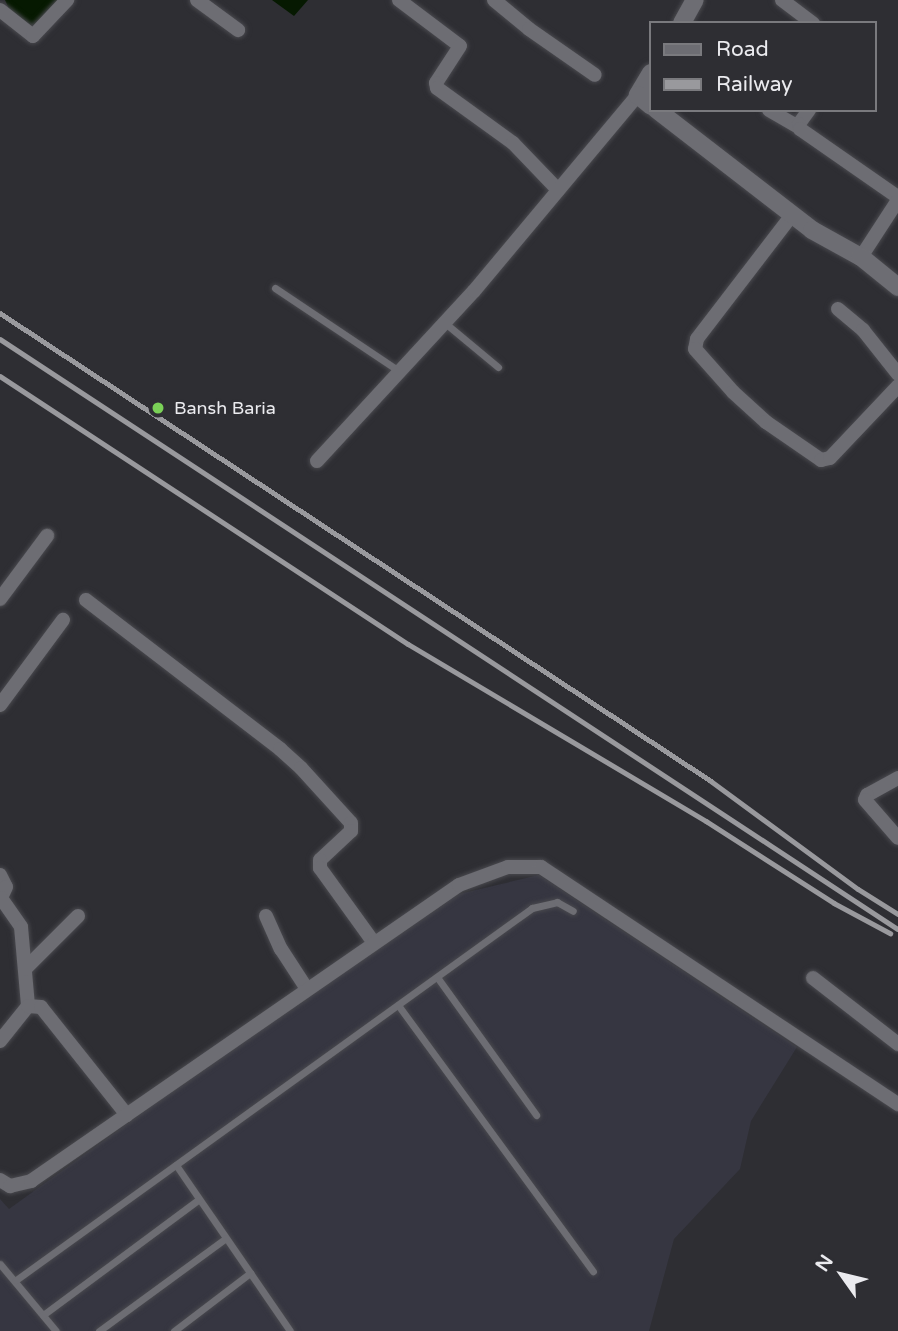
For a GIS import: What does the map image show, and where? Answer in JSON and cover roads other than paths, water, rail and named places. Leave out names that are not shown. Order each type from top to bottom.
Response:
[{"type":"street","points":[[2,17],[33,36],[67,0]]},
{"type":"street","points":[[197,0],[238,30]]},
{"type":"street","points":[[399,0],[460,46],[436,83],[437,88],[513,144],[558,190]]},
{"type":"street","points":[[494,0],[529,29],[596,75]]},
{"type":"street","points":[[683,21],[695,0]]},
{"type":"street","points":[[782,0],[810,21]]},
{"type":"street","points":[[317,461],[445,323],[558,190],[645,100],[650,78]]},
{"type":"street","points":[[660,112],[812,230],[861,257],[898,287]]},
{"type":"street","points":[[773,112],[799,127],[898,198],[861,257]]},
{"type":"street","points":[[799,127],[808,112]]},
{"type":"street","points":[[793,215],[697,340],[695,349],[733,392],[766,422],[821,460],[830,458],[898,386]]},
{"type":"street","points":[[838,309],[863,330],[898,374]]},
{"type":"street","points":[[0,599],[47,536]]},
{"type":"street","points":[[86,600],[280,749],[351,823],[351,831],[320,860],[320,868],[374,943]]},
{"type":"street","points":[[0,705],[63,620]]},
{"type":"street","points":[[898,778],[867,795],[865,800],[898,838]]},
{"type":"street","points":[[0,1180],[10,1186],[32,1181],[458,885],[479,875],[508,867],[541,867],[898,1104]]},
{"type":"street","points":[[0,875],[6,887],[1,899],[21,927],[28,1006],[0,1041]]},
{"type":"street","points":[[25,969],[78,916]]},
{"type":"street","points":[[266,916],[281,949],[307,989]]},
{"type":"street","points":[[813,978],[898,1044]]},
{"type":"street","points":[[28,1006],[45,1010],[127,1115]]},
{"type":"lane","points":[[275,288],[400,371]]},
{"type":"lane","points":[[445,323],[498,367]]},
{"type":"lane","points":[[16,1280],[532,908],[557,902],[573,911]]},
{"type":"lane","points":[[437,977],[536,1115]]},
{"type":"lane","points":[[398,1005],[593,1271]]},
{"type":"lane","points":[[176,1165],[290,1331]]},
{"type":"lane","points":[[43,1315],[199,1199]]},
{"type":"lane","points":[[99,1331],[226,1238]]},
{"type":"lane","points":[[0,1264],[56,1331]]},
{"type":"lane","points":[[174,1331],[250,1273]]},
{"type":"railway","points":[[0,313],[711,781],[858,889],[898,914]]},
{"type":"railway","points":[[0,339],[898,929]]},
{"type":"railway","points":[[0,376],[408,644],[706,821],[834,903],[890,933]]},
{"type":"place","name":"Bansh Baria","points":[[158,408]]}]
